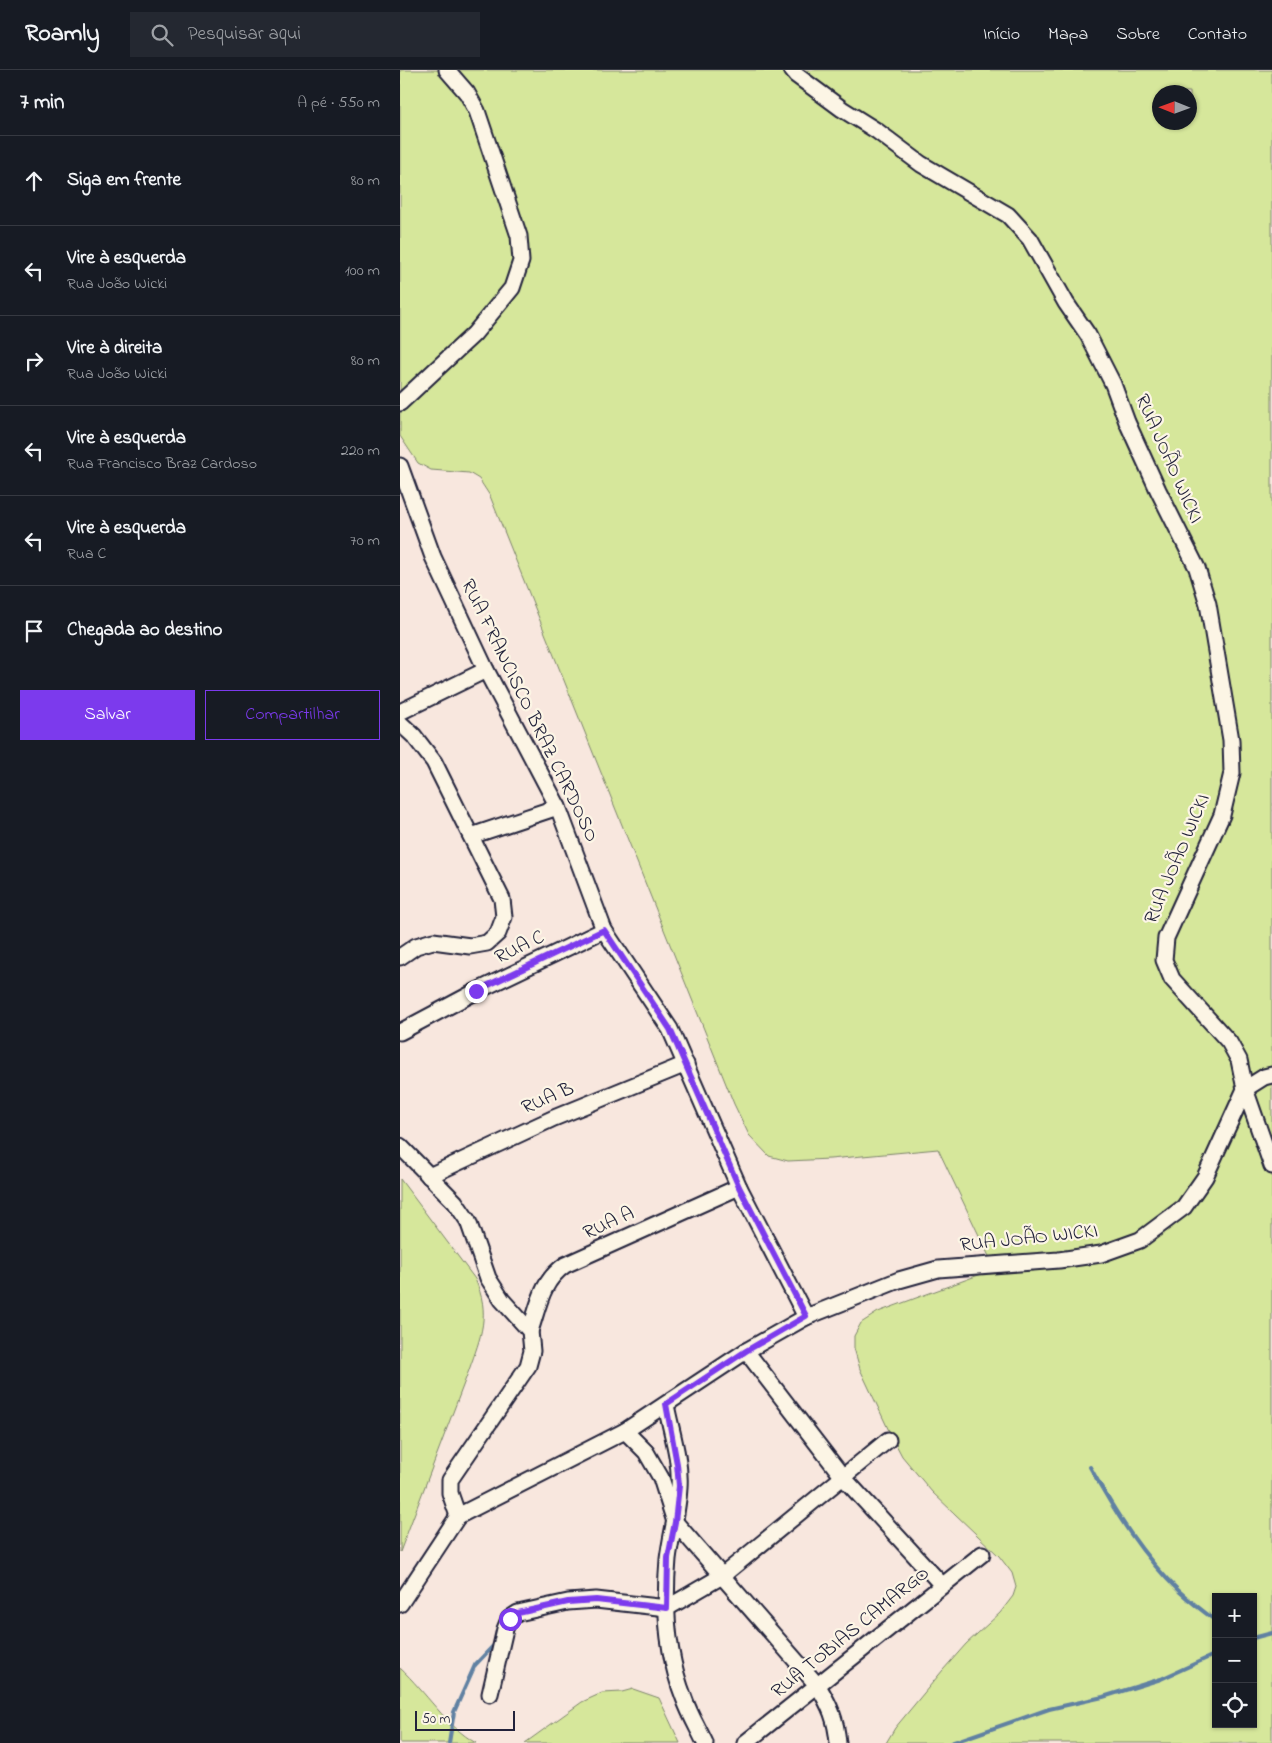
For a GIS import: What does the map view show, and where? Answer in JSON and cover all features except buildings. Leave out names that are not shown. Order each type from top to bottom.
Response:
[{"type":"street","points":[[400,403],[474,334],[512,288],[521,261],[519,236],[477,111],[467,93],[447,70]]},
{"type":"street","name":"RUA JOÃO WICKI","points":[[458,1516],[625,1431],[746,1351],[806,1316],[899,1280],[938,1269],[1059,1260],[1101,1254],[1140,1240],[1184,1206],[1200,1185],[1246,1089],[1239,1060],[1229,1042],[1172,979],[1164,960],[1166,938],[1222,815],[1232,773],[1231,740],[1208,604],[1196,568],[1127,422],[1113,384],[1088,335],[1066,303],[1030,238],[1008,215],[921,164],[877,131],[842,109],[792,70]]},
{"type":"street","name":"RUA FRANCISCO BRAZ CARDOSO","points":[[400,466],[433,557],[486,670],[558,807],[604,930],[670,1029],[739,1187],[806,1316]]},
{"type":"street","points":[[400,712],[486,670]]},
{"type":"street","points":[[400,723],[414,736],[434,762],[502,899],[504,917],[498,933],[487,943],[470,946],[433,941],[416,946],[400,958]]},
{"type":"street","points":[[471,836],[558,807]]},
{"type":"street","name":"RUA C","points":[[400,1032],[476,991],[604,930]]},
{"type":"street","name":"RUA B","points":[[428,1176],[554,1118],[686,1064]]},
{"type":"street","points":[[1272,1075],[1264,1077],[1246,1089],[1272,1166]]},
{"type":"street","points":[[400,1146],[455,1202],[468,1221],[488,1278],[502,1300],[530,1331],[532,1351],[528,1366],[450,1480],[450,1493],[458,1516],[400,1604]]},
{"type":"street","name":"RUA A","points":[[530,1331],[546,1283],[554,1272],[565,1265],[739,1187]]},
{"type":"street","points":[[746,1351],[842,1476],[942,1585]]},
{"type":"street","points":[[666,1404],[679,1486],[668,1558],[667,1608],[670,1651],[684,1698],[705,1743]]},
{"type":"street","points":[[625,1431],[646,1452],[661,1478],[675,1522],[818,1686],[830,1706],[836,1724],[838,1743]]},
{"type":"street","points":[[490,1694],[505,1629],[510,1619],[518,1613],[568,1602],[596,1600],[667,1608],[722,1576],[888,1440]]},
{"type":"street","name":"RUA TOBIAS CAMARGO","points":[[745,1743],[982,1554]]},
{"type":"green space","points":[[400,70],[1272,70],[1272,1743],[886,1743],[895,1728],[943,1670],[966,1644],[1000,1613],[1013,1596],[1016,1587],[1012,1573],[999,1556],[932,1492],[902,1456],[860,1369],[854,1348],[854,1336],[861,1323],[878,1312],[995,1269],[938,1149],[788,1161],[769,1156],[749,1135],[734,1104],[490,496],[479,479],[469,473],[431,470],[418,463],[400,436]]},
{"type":"green space","points":[[400,1179],[475,1279],[480,1292],[483,1314],[480,1335],[473,1358],[400,1552]]},
{"type":"green space","points":[[400,1668],[455,1727],[476,1743],[400,1743]]},
{"type":"green space","points":[[633,1689],[659,1698],[680,1743],[525,1743],[582,1702],[602,1693],[622,1692]]},
{"type":"waterway","points":[[1090,1467],[1119,1517],[1153,1564],[1180,1592],[1212,1618]]},
{"type":"waterway","points":[[1257,1637],[1272,1633]]},
{"type":"waterway","points":[[449,1743],[454,1712],[475,1665],[496,1643]]},
{"type":"waterway","points":[[951,1743],[1049,1709],[1103,1697],[1161,1679],[1212,1656]]},
{"type":"route","points":[[476,991],[604,930],[670,1029],[739,1187],[806,1316],[746,1351],[666,1404],[679,1486],[668,1558],[667,1608],[596,1600],[568,1602],[518,1613],[510,1619]]}]
